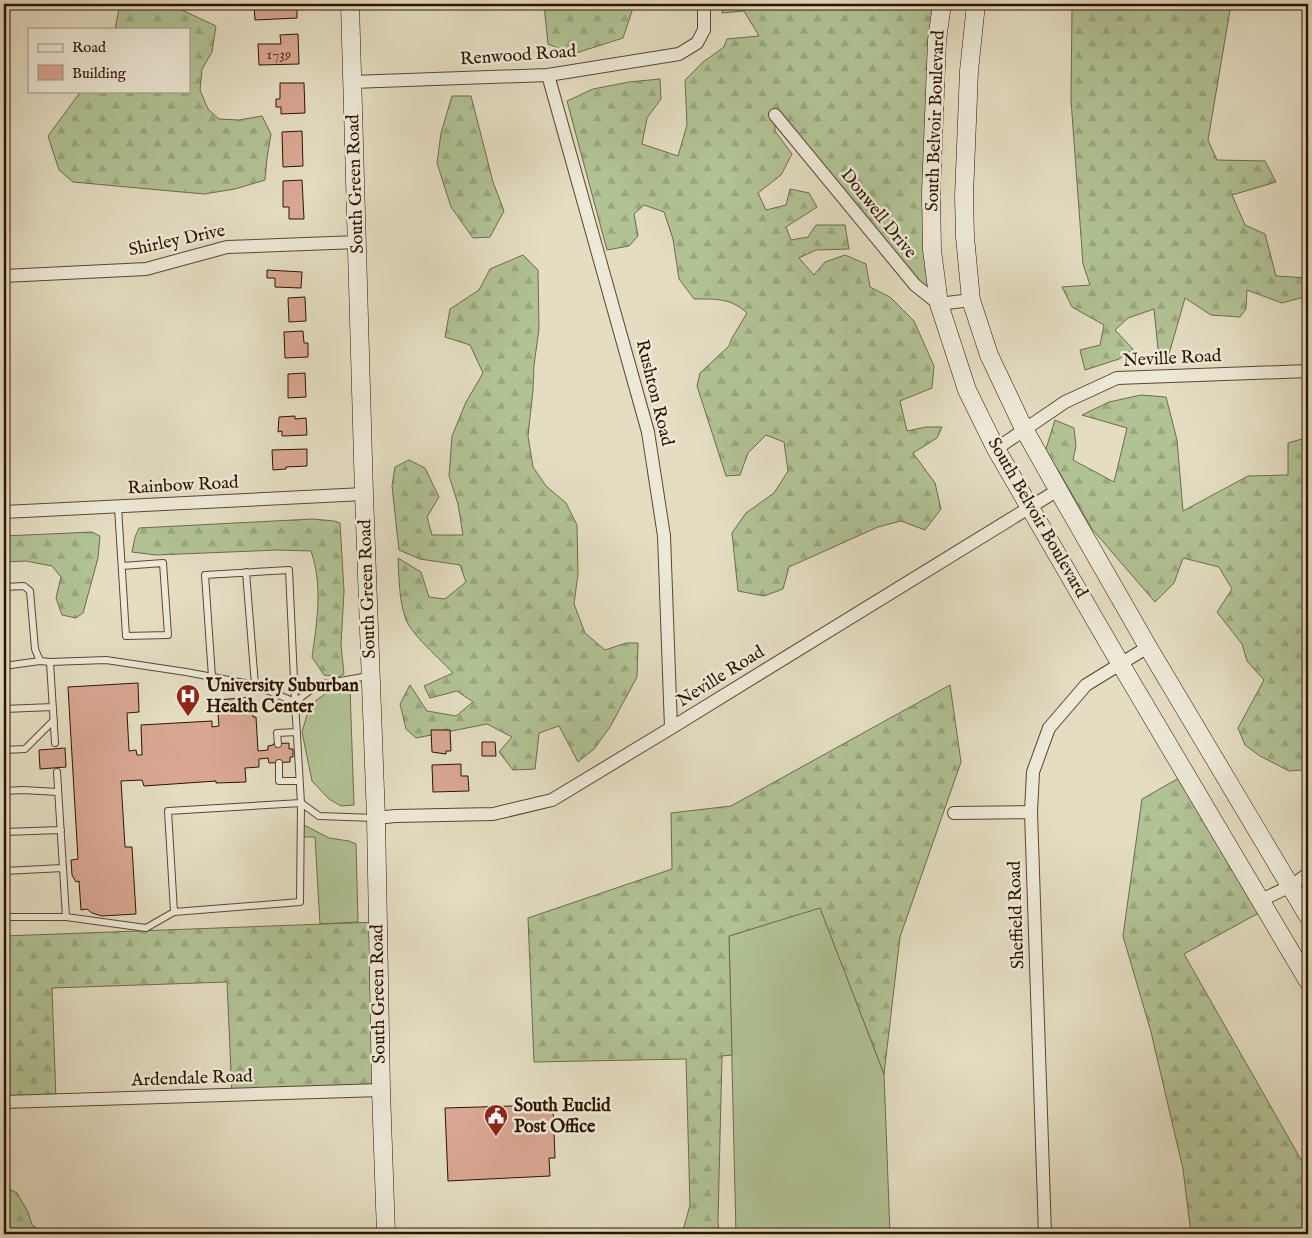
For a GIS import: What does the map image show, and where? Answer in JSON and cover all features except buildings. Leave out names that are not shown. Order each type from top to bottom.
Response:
[{"type":"street","name":"South Green Road","points":[[350,4],[364,494],[376,818],[381,1090],[386,1234]]},
{"type":"street","name":"Renwood Road","points":[[352,82],[548,75],[679,54],[697,44],[704,30],[704,4]]},
{"type":"street","name":"South Belvoir Boulevard","points":[[942,4],[937,40],[931,192],[932,250],[939,304],[967,390],[996,449],[1120,664],[1308,981]]},
{"type":"street","name":"South Belvoir Boulevard","points":[[976,4],[969,71],[964,196],[965,238],[971,300],[989,355],[1024,429],[1058,490],[1148,647],[1308,916]]},
{"type":"street","name":"Rushton Road","points":[[548,75],[648,432],[664,536],[671,728]]},
{"type":"street","name":"Donwell Drive","points":[[775,115],[915,285],[939,304]]},
{"type":"street","name":"Shirley Drive","points":[[4,276],[146,269],[227,247],[358,242]]},
{"type":"street","points":[[939,304],[971,300]]},
{"type":"street","name":"Neville Road","points":[[996,449],[1065,402],[1117,378],[1308,371]]},
{"type":"street","name":"Neville Road","points":[[376,818],[493,814],[552,800],[1058,490]]},
{"type":"street","name":"Rainbow Road","points":[[4,512],[364,494]]},
{"type":"street","name":"Sheffield Road","points":[[1045,1234],[1031,812],[1033,772],[1050,728],[1086,684],[1148,647]]},
{"type":"street","points":[[954,813],[1031,812]]},
{"type":"street","points":[[1261,900],[1291,886],[1308,874]]},
{"type":"street","name":"Ardendale Road","points":[[4,1102],[381,1090]]},
{"type":"lane","points":[[118,506],[126,636],[168,634],[162,563],[122,566]]},
{"type":"lane","points":[[4,917],[66,917],[146,928],[174,912],[300,902],[300,803],[289,570],[205,575],[212,676]]},
{"type":"lane","points":[[246,572],[255,685]]},
{"type":"lane","points":[[4,587],[24,586],[30,591],[36,649],[40,660]]},
{"type":"lane","points":[[4,666],[40,660],[50,662],[106,660],[212,676],[255,685],[295,702]]},
{"type":"lane","points":[[50,662],[55,743]]},
{"type":"lane","points":[[295,702],[317,685],[371,675]]},
{"type":"lane","points":[[4,709],[53,707]]},
{"type":"lane","points":[[4,750],[25,749],[54,720]]},
{"type":"lane","points":[[278,744],[277,733],[297,732]]},
{"type":"lane","points":[[279,763],[280,781],[299,781]]},
{"type":"lane","points":[[57,772],[66,917]]},
{"type":"lane","points":[[4,791],[58,792]]},
{"type":"lane","points":[[174,912],[168,811],[300,803],[319,816],[376,818]]},
{"type":"lane","points":[[4,832],[61,830]]},
{"type":"lane","points":[[4,871],[63,868]]},
{"type":"green space","points":[[120,4],[182,4],[182,10],[216,26],[212,52],[202,69],[200,90],[208,109],[219,119],[239,120],[262,116],[271,134],[265,180],[235,189],[204,194],[73,182],[59,170],[48,136],[80,92],[190,92],[190,28],[115,28]]},
{"type":"green space","points":[[544,4],[630,4],[633,8],[623,38],[573,54],[548,44]]},
{"type":"green space","points":[[723,4],[942,4],[937,40],[939,304],[775,116],[775,131],[792,154],[781,175],[758,193],[766,210],[786,205],[790,189],[809,193],[817,207],[786,227],[791,240],[808,237],[816,225],[845,225],[849,249],[816,250],[799,258],[814,275],[825,262],[845,255],[866,264],[870,287],[890,297],[914,321],[934,366],[932,388],[900,401],[907,431],[926,427],[942,427],[937,438],[913,453],[935,483],[941,509],[925,530],[901,521],[878,527],[789,567],[783,589],[764,596],[738,591],[732,533],[746,513],[774,493],[788,471],[784,442],[766,435],[748,453],[740,475],[726,476],[697,386],[700,373],[729,346],[747,313],[729,302],[716,299],[694,299],[679,279],[673,239],[664,212],[644,205],[634,214],[638,236],[629,246],[607,250],[567,101],[593,89],[629,82],[660,79],[661,99],[647,118],[642,144],[678,156],[687,125],[685,80],[703,62],[724,47],[727,39],[759,36],[744,11],[722,13]]},
{"type":"green space","points":[[986,4],[1231,4],[1208,140],[1217,160],[1265,161],[1276,182],[1232,195],[1245,225],[1265,234],[1276,276],[1308,278],[1308,296],[1282,303],[1247,290],[1246,309],[1240,317],[1211,315],[1185,298],[1169,354],[1158,349],[1154,309],[1128,318],[1115,330],[1133,349],[1119,359],[1085,370],[1080,350],[1100,345],[1104,325],[1072,307],[1062,287],[1090,285],[1083,264],[1071,100],[1072,8],[986,7]]},
{"type":"green space","points":[[452,96],[471,96],[493,182],[504,211],[490,237],[473,238],[451,207],[437,163],[441,133]]},
{"type":"green space","points":[[523,255],[538,270],[539,329],[528,436],[533,467],[546,486],[566,503],[577,525],[578,574],[574,604],[585,633],[605,650],[626,643],[638,643],[637,677],[610,727],[594,749],[578,762],[559,726],[539,733],[535,769],[513,770],[499,752],[512,737],[487,724],[416,738],[406,729],[400,704],[410,685],[427,711],[456,716],[473,702],[457,691],[430,698],[424,686],[453,673],[421,640],[406,620],[401,597],[398,558],[421,572],[429,597],[445,599],[466,582],[460,565],[420,559],[399,550],[392,486],[395,467],[409,460],[425,468],[439,497],[427,517],[432,535],[463,535],[458,504],[449,476],[452,436],[466,402],[483,373],[470,345],[445,337],[450,309],[479,290],[490,269]]},
{"type":"green space","points":[[1141,395],[1166,397],[1177,440],[1183,511],[1248,476],[1288,475],[1288,443],[1308,437],[1308,772],[1302,770],[1289,771],[1260,756],[1245,745],[1238,728],[1264,680],[1247,661],[1242,644],[1217,612],[1232,589],[1219,567],[1183,558],[1174,583],[1155,602],[1092,529],[1058,470],[1045,452],[1055,420],[1074,428],[1076,446],[1073,460],[1114,482],[1127,428],[1082,415],[1109,402]]},
{"type":"green space","points":[[313,519],[340,523],[344,591],[341,645],[344,674],[339,677],[324,675],[312,657],[318,590],[315,564],[311,551],[278,550],[156,555],[132,552],[139,528]]},
{"type":"green space","points":[[92,532],[100,536],[98,558],[83,613],[76,618],[62,615],[56,598],[61,577],[52,566],[26,561],[4,562],[4,536]]},
{"type":"green space","points":[[950,685],[961,762],[900,937],[884,1074],[820,908],[729,936],[732,1055],[722,1056],[719,1234],[682,1234],[690,1205],[686,1059],[534,1062],[528,918],[672,869],[671,813],[731,806]]},
{"type":"green space","points":[[342,687],[350,688],[354,805],[341,806],[329,799],[312,781],[302,732],[307,715],[314,702],[329,691]]},
{"type":"green space","points":[[1186,774],[1266,909],[1184,954],[1308,1172],[1308,1234],[1191,1234],[1183,1169],[1151,1032],[1123,936],[1142,799]]},
{"type":"green space","points":[[304,825],[329,838],[356,844],[358,922],[320,924],[315,837],[303,837]]},
{"type":"green space","points":[[820,907],[884,1074],[890,1234],[736,1234],[729,936]]},
{"type":"green space","points":[[378,922],[381,1090],[232,1095],[227,982],[52,988],[56,1100],[4,1102],[4,936]]},
{"type":"green space","points":[[4,1187],[17,1193],[28,1212],[32,1225],[47,1234],[4,1234]]},
{"type":"place","name":"University Suburban Health Center","points":[[188,717]]},
{"type":"place","name":"South Euclid Post Office","points":[[496,1137]]}]
